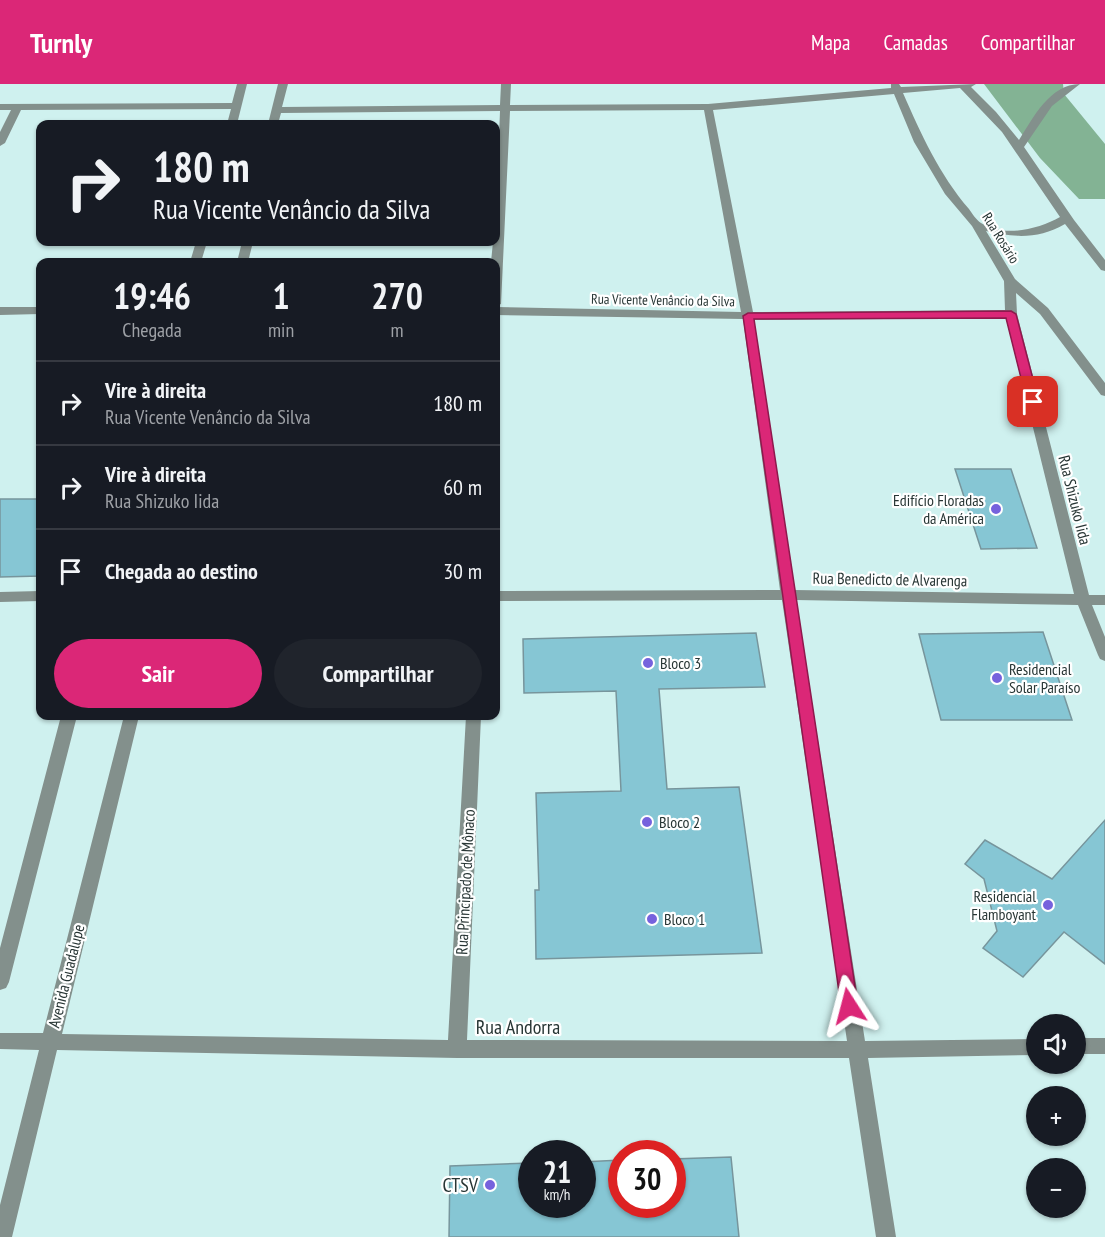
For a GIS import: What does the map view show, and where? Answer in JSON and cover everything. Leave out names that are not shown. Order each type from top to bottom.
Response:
[{"type":"street","points":[[233,120],[242,84]]},
{"type":"street","points":[[274,120],[283,84]]},
{"type":"street","points":[[500,206],[506,84]]},
{"type":"street","points":[[1019,147],[1048,104],[1075,84]]},
{"type":"street","points":[[276,110],[708,108],[896,88],[965,85],[994,114],[1067,218],[1105,267]]},
{"type":"street","name":"Rua Rosário","points":[[896,88],[919,142],[949,192],[977,225],[1010,280],[1044,311],[1105,392]]},
{"type":"street","points":[[0,107],[237,106]]},
{"type":"street","points":[[0,143],[17,107]]},
{"type":"street","points":[[708,108],[748,316],[856,1051],[886,1237]]},
{"type":"street","points":[[977,225],[1004,233],[1033,235],[1048,230],[1067,218]]},
{"type":"street","name":"Rua Shizuko Iida","points":[[1010,280],[1011,314],[1083,600],[1105,655]]},
{"type":"street","points":[[0,311],[36,311]]},
{"type":"street","name":"Rua Vicente Venâncio da Silva","points":[[500,311],[748,316],[1011,314]]},
{"type":"street","name":"Rua Benedicto de Alvarenga","points":[[500,596],[788,595],[1105,600]]},
{"type":"street","points":[[0,597],[36,596]]},
{"type":"street","points":[[0,982],[68,720]]},
{"type":"street","name":"Avenida Guadalupe","points":[[2,1237],[130,720]]},
{"type":"street","name":"Rua Principado de Mônaco","points":[[457,1049],[474,720]]},
{"type":"street","name":"Rua Andorra","points":[[0,1041],[457,1049],[856,1051],[1026,1047]]},
{"type":"street","points":[[1086,1046],[1105,1046]]},
{"type":"green space","points":[[984,84],[1063,84],[1064,94],[1105,144],[1105,199],[1079,199],[1040,158]]},
{"type":"building","name":"Edifício Floradas da América","points":[[955,469],[1011,469],[1037,548],[981,549]]},
{"type":"building","points":[[0,499],[36,499],[36,576],[0,577]]},
{"type":"building","name":"Residencial Solar Paraíso","points":[[1043,632],[1072,720],[941,720],[919,634]]},
{"type":"building","points":[[756,633],[765,687],[659,689],[667,789],[739,787],[762,953],[536,959],[535,890],[539,890],[536,793],[621,791],[616,691],[524,693],[523,639]]},
{"type":"building","name":"Residencial Flamboyant","points":[[1105,820],[1105,964],[1064,932],[1023,977],[983,948],[997,931],[984,879],[965,864],[985,840],[1052,879]]},
{"type":"building","name":"CTSV","points":[[731,1157],[739,1237],[449,1237],[450,1166],[518,1163],[518,1218],[596,1218],[596,1161],[608,1161],[608,1218],[686,1218],[686,1159]]},
{"type":"place","name":"Edifício Floradas da América","points":[[996,509]]},
{"type":"place","name":"Bloco 3","points":[[648,663]]},
{"type":"place","name":"Residencial Solar Paraíso","points":[[997,678]]},
{"type":"place","name":"Bloco 2","points":[[647,822]]},
{"type":"place","name":"Residencial Flamboyant","points":[[1048,905]]},
{"type":"place","name":"Bloco 1","points":[[652,919]]},
{"type":"place","name":"CTSV","points":[[490,1185]]},
{"type":"route","points":[[849,1006],[748,316],[1011,314],[1033,402]]}]
